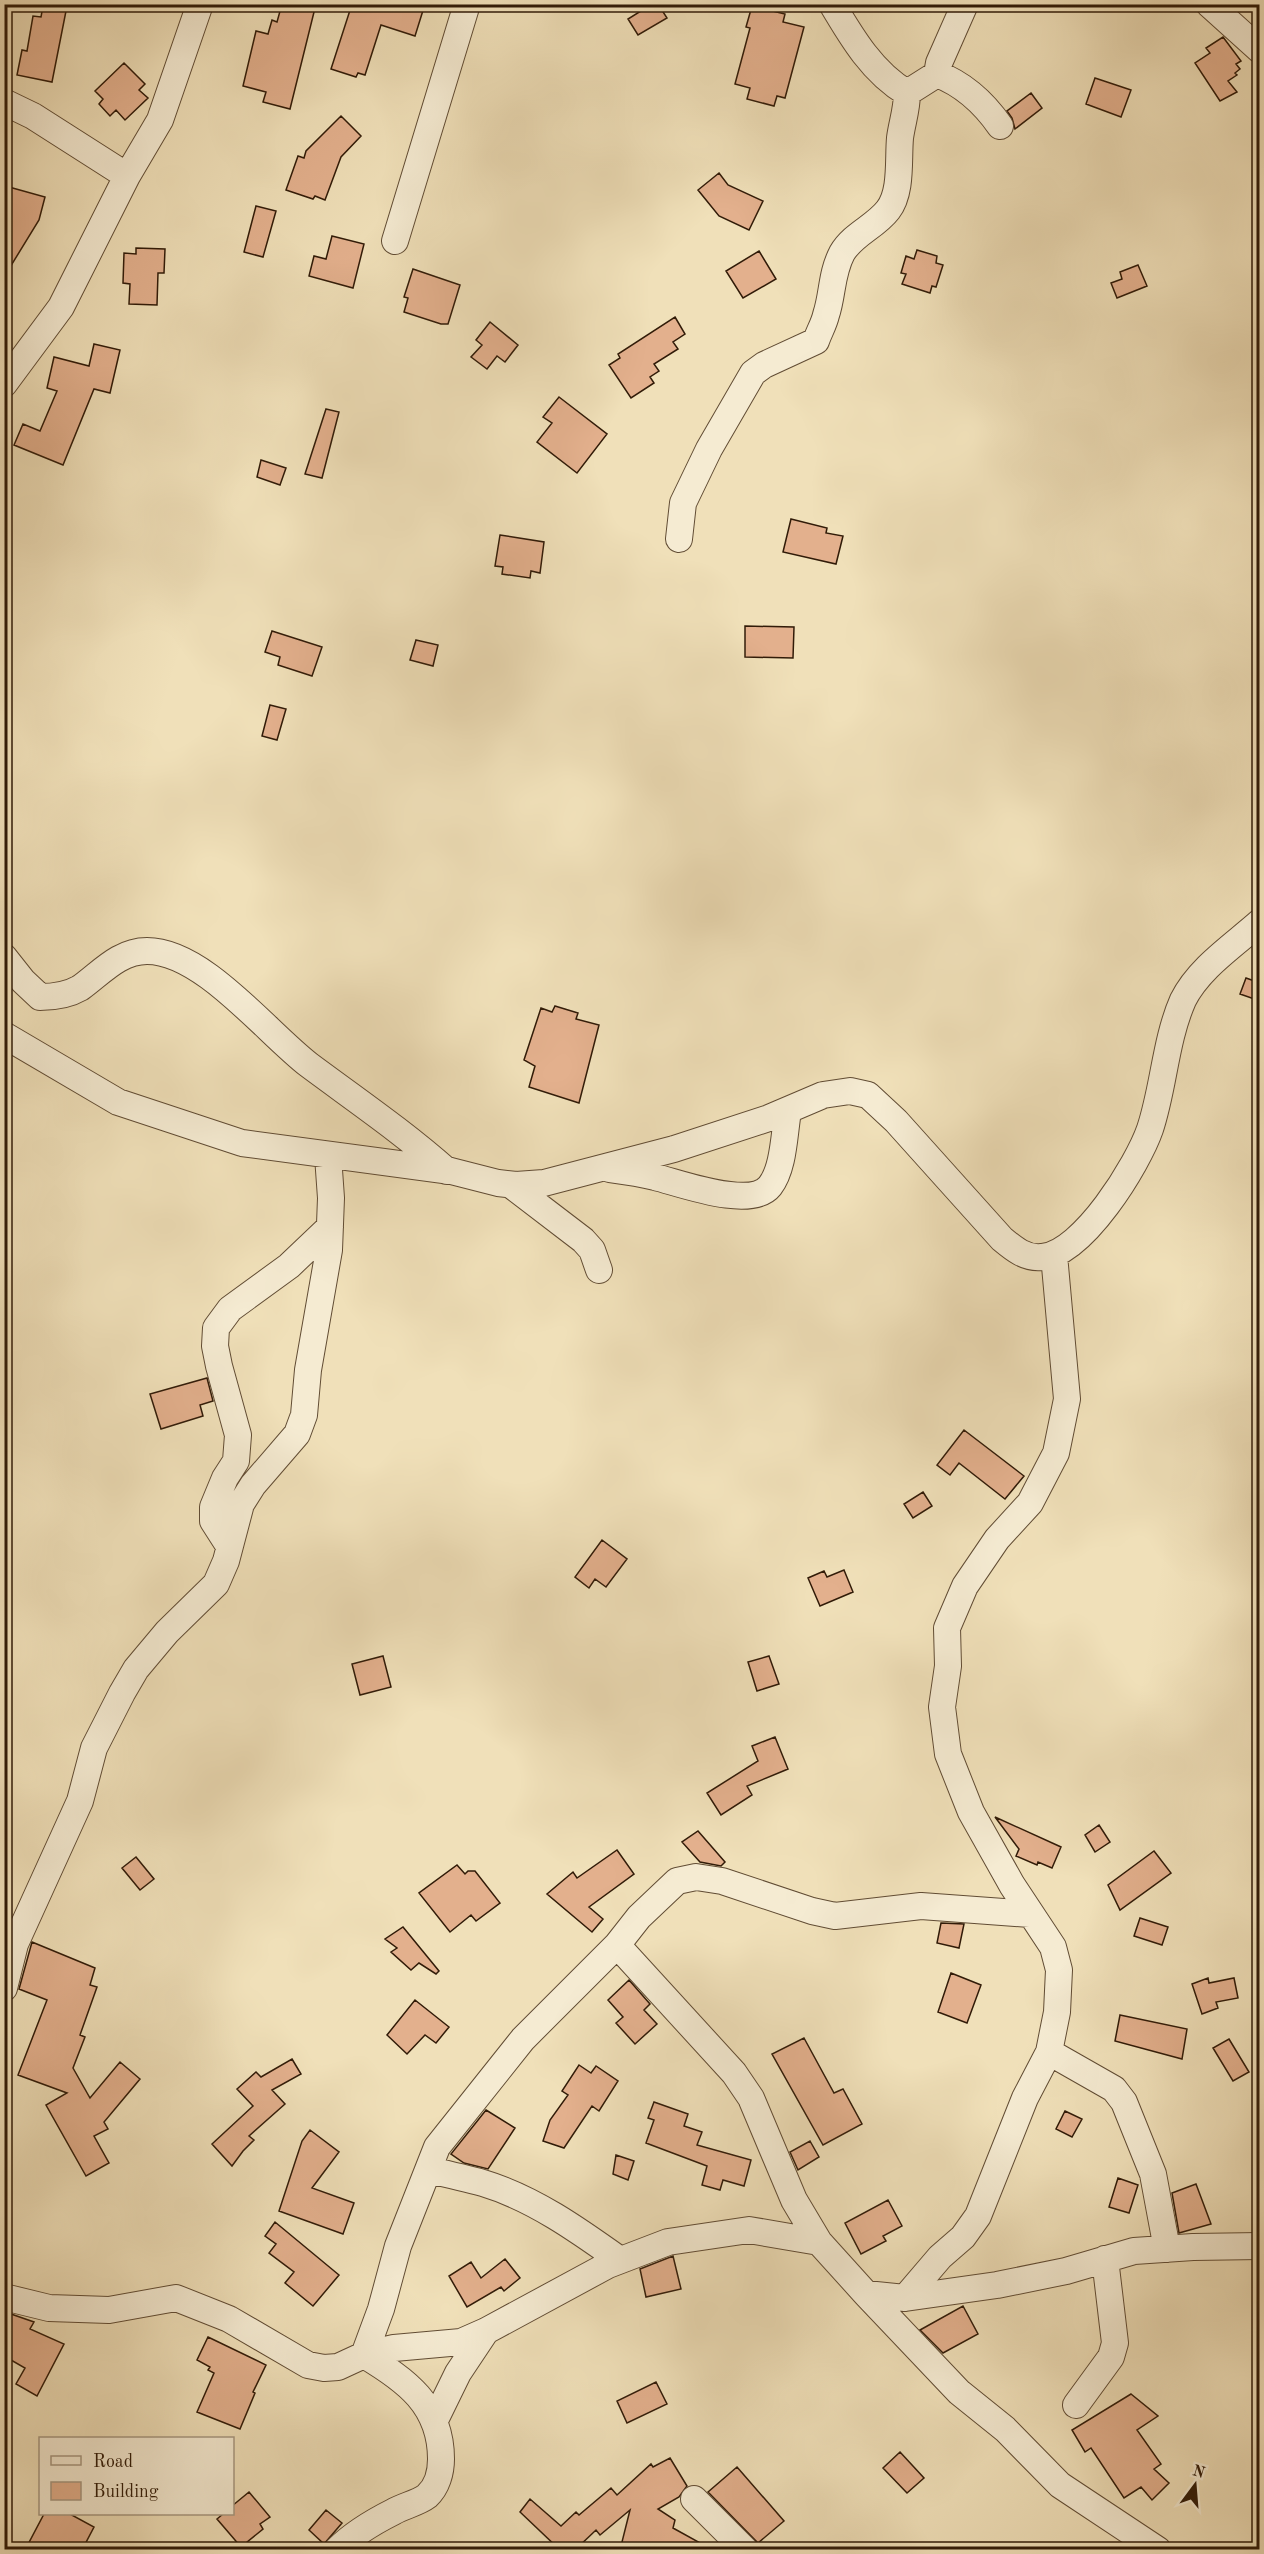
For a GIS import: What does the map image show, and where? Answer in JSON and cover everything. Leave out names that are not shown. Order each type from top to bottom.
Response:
[{"type":"street","points":[[4,384],[61,307],[127,176],[160,120],[200,4]]},
{"type":"street","points":[[395,241],[467,4]]},
{"type":"street","points":[[832,4],[864,55],[893,85],[907,93]]},
{"type":"street","points":[[907,93],[937,74],[939,63],[965,4]]},
{"type":"street","points":[[1209,4],[1260,50]]},
{"type":"street","points":[[937,74],[951,80],[975,97],[1000,126]]},
{"type":"street","points":[[679,539],[683,503],[709,449],[753,373],[764,365],[816,340],[826,315],[834,272],[843,251],[854,238],[890,209],[897,185],[900,136],[905,119],[907,93]]},
{"type":"street","points":[[4,102],[33,116],[127,176]]},
{"type":"street","points":[[4,1035],[118,1102],[242,1143],[447,1171],[511,1185],[544,1183],[675,1149],[788,1111],[823,1095],[850,1091],[868,1095],[896,1121],[1002,1239],[1015,1250],[1041,1258],[1054,1255],[1090,1228],[1133,1166],[1150,1129],[1174,1021],[1185,998],[1205,969],[1260,922]]},
{"type":"street","points":[[4,957],[23,981],[40,997],[56,997],[78,989],[103,969],[132,953],[152,951],[186,962],[216,982],[308,1065],[406,1136],[447,1171]]},
{"type":"street","points":[[598,1168],[637,1173],[723,1194],[740,1196],[761,1193],[774,1180],[788,1111]]},
{"type":"street","points":[[4,1988],[15,1944],[80,1801],[98,1739],[136,1669],[167,1632],[216,1584],[226,1561],[241,1504],[253,1485],[297,1434],[304,1415],[308,1370],[324,1288],[330,1227],[328,1156]]},
{"type":"street","points":[[511,1185],[583,1240],[592,1250],[599,1270]]},
{"type":"street","points":[[229,1546],[213,1521],[213,1507],[225,1478],[236,1461],[238,1436],[219,1366],[215,1346],[216,1328],[230,1309],[289,1266],[330,1227]]},
{"type":"street","points":[[905,2298],[940,2256],[963,2237],[978,2216],[1020,2108],[1049,2052],[1057,2012],[1059,1970],[1053,1947],[1030,1914],[971,1812],[948,1754],[942,1707],[948,1666],[947,1628],[965,1586],[997,1539],[1030,1503],[1056,1454],[1067,1399],[1054,1255]]},
{"type":"street","points":[[364,2355],[381,2310],[398,2246],[437,2147],[523,2040],[617,1945],[639,1917],[678,1881],[696,1877],[722,1881],[812,1911],[835,1916],[921,1906],[1030,1914]]},
{"type":"street","points":[[617,1945],[734,2073],[751,2098],[794,2200],[819,2242],[959,2392],[1005,2429],[1060,2485],[1153,2548]]},
{"type":"street","points":[[1049,2052],[1114,2089],[1124,2102],[1153,2174],[1167,2249]]},
{"type":"street","points":[[429,2170],[484,2183],[521,2198],[573,2227],[620,2260]]},
{"type":"street","points":[[4,2297],[49,2308],[109,2310],[176,2298],[229,2319],[308,2365],[324,2368],[338,2367],[364,2355],[394,2348],[461,2342],[486,2331],[569,2284],[620,2260],[668,2242],[749,2230],[819,2242]]},
{"type":"street","points":[[866,2294],[905,2298],[997,2285],[1066,2271],[1134,2251],[1260,2246]]},
{"type":"street","points":[[1076,2405],[1111,2357],[1115,2343],[1105,2259]]},
{"type":"street","points":[[435,2420],[458,2373],[486,2331]]},
{"type":"street","points":[[337,2550],[371,2525],[426,2497],[437,2481],[441,2465],[441,2443],[435,2420],[421,2398],[394,2373],[364,2355]]},
{"type":"street","points":[[694,2499],[745,2550]]},
{"type":"building","points":[[282,4],[316,4],[290,109],[263,102],[266,92],[243,86],[256,31],[268,34],[272,20],[277,22]]},
{"type":"building","points":[[352,4],[425,4],[415,36],[381,25],[365,75],[358,73],[356,77],[331,69]]},
{"type":"building","points":[[652,4],[658,4],[667,18],[638,35],[628,19]]},
{"type":"building","points":[[43,6],[66,11],[52,82],[17,75],[22,50],[27,51],[33,16],[41,17]]},
{"type":"building","points":[[752,6],[785,14],[783,22],[804,27],[785,98],[777,96],[774,106],[747,99],[750,88],[735,84],[750,28],[746,27]]},
{"type":"building","points":[[1223,37],[1241,61],[1236,64],[1240,69],[1235,73],[1237,75],[1228,81],[1237,92],[1220,101],[1195,63],[1210,53],[1206,48]]},
{"type":"building","points":[[124,63],[145,84],[139,90],[148,98],[125,120],[116,110],[110,116],[99,104],[103,99],[95,91]]},
{"type":"building","points":[[1095,78],[1131,90],[1121,117],[1086,104]]},
{"type":"building","points":[[1031,93],[1042,108],[1015,129],[1007,111]]},
{"type":"building","points":[[341,116],[361,136],[341,157],[325,200],[315,196],[313,199],[286,190],[298,156],[304,158],[306,151]]},
{"type":"building","points":[[719,173],[728,185],[763,201],[749,230],[719,216],[698,190]]},
{"type":"building","points":[[9,187],[45,197],[39,220],[4,277],[4,205]]},
{"type":"building","points":[[256,206],[276,211],[263,257],[244,252]]},
{"type":"building","points":[[332,236],[364,244],[353,288],[309,276],[314,256],[326,259]]},
{"type":"building","points":[[136,248],[165,249],[164,273],[158,273],[157,305],[129,304],[130,284],[123,283],[124,253],[136,254]]},
{"type":"building","points":[[917,250],[937,256],[936,263],[943,265],[936,287],[932,286],[930,293],[902,284],[906,274],[901,273],[906,256],[914,259]]},
{"type":"building","points":[[759,251],[776,279],[743,298],[726,271]]},
{"type":"building","points":[[1138,265],[1147,286],[1117,298],[1111,283],[1122,279],[1120,272]]},
{"type":"building","points":[[413,269],[460,285],[448,324],[441,324],[404,312],[408,298],[404,297]]},
{"type":"building","points":[[675,317],[685,334],[673,342],[678,349],[654,364],[659,371],[650,377],[654,383],[631,398],[609,365],[620,358],[618,354]]},
{"type":"building","points":[[490,322],[518,345],[505,362],[497,356],[487,369],[471,357],[482,345],[476,340]]},
{"type":"building","points":[[94,344],[120,350],[110,393],[94,389],[63,465],[14,445],[23,424],[40,431],[57,391],[47,388],[54,357],[89,366]]},
{"type":"building","points":[[559,397],[607,434],[577,473],[537,442],[552,423],[543,417]]},
{"type":"building","points":[[326,409],[339,412],[322,478],[305,474]]},
{"type":"building","points":[[261,460],[286,468],[280,485],[257,477]]},
{"type":"building","points":[[791,519],[827,528],[826,533],[843,536],[836,564],[783,552]]},
{"type":"building","points":[[500,535],[544,542],[540,573],[531,571],[530,578],[502,574],[503,567],[495,566]]},
{"type":"building","points":[[745,626],[794,627],[793,658],[745,657]]},
{"type":"building","points":[[272,631],[322,647],[312,676],[278,665],[280,657],[265,652]]},
{"type":"building","points":[[416,640],[438,645],[433,666],[410,660]]},
{"type":"building","points":[[270,705],[286,709],[277,740],[262,736]]},
{"type":"building","points":[[1246,978],[1260,983],[1260,1001],[1240,994]]},
{"type":"building","points":[[555,1006],[578,1013],[576,1019],[599,1025],[579,1103],[529,1087],[535,1066],[524,1060],[541,1008],[552,1012]]},
{"type":"building","points":[[207,1378],[213,1401],[200,1405],[203,1416],[161,1429],[150,1394]]},
{"type":"building","points":[[964,1430],[1024,1476],[1005,1499],[959,1463],[950,1475],[937,1465]]},
{"type":"building","points":[[923,1492],[932,1506],[913,1518],[904,1504]]},
{"type":"building","points":[[602,1540],[627,1559],[606,1587],[595,1579],[589,1588],[575,1577]]},
{"type":"building","points":[[844,1570],[853,1592],[820,1606],[808,1578],[824,1571],[827,1577]]},
{"type":"building","points":[[383,1656],[391,1687],[360,1695],[352,1664]]},
{"type":"building","points":[[769,1656],[779,1684],[757,1691],[748,1662]]},
{"type":"building","points":[[775,1737],[788,1769],[747,1786],[752,1795],[721,1815],[707,1793],[758,1761],[752,1746]]},
{"type":"building","points":[[995,1817],[1061,1847],[1052,1868],[1038,1862],[1037,1865],[1016,1856],[1019,1849]]},
{"type":"building","points":[[1099,1825],[1110,1842],[1095,1852],[1085,1835]]},
{"type":"building","points":[[698,1831],[725,1862],[721,1866],[700,1862],[682,1842]]},
{"type":"building","points":[[617,1850],[634,1874],[589,1907],[603,1919],[592,1932],[547,1894],[573,1872],[577,1878]]},
{"type":"building","points":[[1154,1851],[1171,1873],[1120,1910],[1108,1885]]},
{"type":"building","points":[[136,1857],[154,1879],[140,1890],[122,1868]]},
{"type":"building","points":[[457,1865],[465,1874],[468,1871],[475,1871],[500,1903],[476,1921],[471,1915],[450,1932],[419,1893]]},
{"type":"building","points":[[1140,1918],[1168,1927],[1162,1945],[1134,1936]]},
{"type":"building","points":[[941,1923],[964,1924],[959,1948],[937,1943]]},
{"type":"building","points":[[403,1927],[439,1971],[436,1974],[419,1963],[411,1970],[391,1952],[397,1948],[385,1939]]},
{"type":"building","points":[[32,1942],[95,1968],[90,1985],[97,1987],[80,2035],[85,2037],[73,2068],[90,2098],[120,2062],[140,2079],[104,2122],[108,2129],[94,2136],[109,2163],[86,2176],[46,2105],[67,2093],[18,2075],[47,2000],[19,1989]]},
{"type":"building","points":[[951,1973],[981,1985],[967,2023],[938,2012]]},
{"type":"building","points":[[1208,1978],[1209,1983],[1234,1978],[1238,1998],[1216,2002],[1218,2008],[1202,2014],[1192,1984]]},
{"type":"building","points":[[629,1980],[650,2004],[644,2010],[657,2024],[635,2044],[616,2023],[623,2017],[608,2000]]},
{"type":"building","points":[[415,2000],[449,2027],[436,2043],[425,2035],[407,2054],[387,2035]]},
{"type":"building","points":[[1120,2015],[1187,2029],[1182,2059],[1115,2041]]},
{"type":"building","points":[[804,2038],[834,2093],[843,2089],[862,2124],[823,2145],[772,2054]]},
{"type":"building","points":[[1229,2039],[1249,2072],[1233,2081],[1213,2048]]},
{"type":"building","points":[[292,2059],[301,2074],[272,2090],[285,2104],[249,2136],[254,2140],[232,2166],[212,2144],[253,2106],[237,2089],[256,2072],[261,2077]]},
{"type":"building","points":[[579,2065],[591,2073],[596,2066],[618,2081],[599,2111],[592,2106],[564,2148],[543,2141],[550,2120],[568,2095],[562,2091]]},
{"type":"building","points":[[654,2102],[688,2114],[684,2126],[702,2132],[697,2145],[751,2160],[744,2186],[723,2180],[720,2190],[702,2185],[707,2166],[646,2143],[654,2120],[648,2118]]},
{"type":"building","points":[[486,2110],[515,2128],[488,2169],[464,2163],[451,2154]]},
{"type":"building","points":[[1065,2111],[1082,2119],[1072,2137],[1056,2129]]},
{"type":"building","points":[[310,2130],[339,2152],[312,2188],[354,2203],[343,2234],[279,2211],[302,2141]]},
{"type":"building","points":[[810,2141],[819,2157],[798,2170],[790,2152]]},
{"type":"building","points":[[616,2155],[634,2161],[628,2180],[613,2174]]},
{"type":"building","points":[[1118,2178],[1138,2185],[1129,2213],[1109,2207]]},
{"type":"building","points":[[1196,2184],[1211,2224],[1179,2233],[1172,2193]]},
{"type":"building","points":[[888,2200],[902,2226],[883,2236],[886,2241],[861,2254],[845,2223]]},
{"type":"building","points":[[275,2222],[339,2275],[313,2306],[285,2283],[294,2272],[269,2253],[276,2244],[265,2236]]},
{"type":"building","points":[[673,2256],[681,2289],[646,2297],[640,2269]]},
{"type":"building","points":[[505,2259],[520,2278],[504,2291],[501,2287],[467,2307],[449,2276],[471,2262],[481,2278]]},
{"type":"building","points":[[963,2306],[978,2334],[943,2353],[920,2330]]},
{"type":"building","points":[[11,2314],[34,2322],[30,2329],[64,2344],[37,2396],[16,2384],[25,2368],[4,2356],[4,2327]]},
{"type":"building","points":[[208,2337],[266,2365],[253,2392],[255,2393],[240,2429],[197,2412],[214,2373],[208,2370],[210,2367],[197,2360]]},
{"type":"building","points":[[656,2382],[667,2404],[627,2423],[617,2401]]},
{"type":"building","points":[[1131,2394],[1158,2416],[1137,2430],[1161,2464],[1154,2469],[1169,2483],[1152,2500],[1141,2487],[1124,2498],[1091,2448],[1085,2452],[1072,2430]]},
{"type":"building","points":[[900,2452],[924,2478],[907,2493],[883,2468]]},
{"type":"building","points":[[670,2458],[687,2486],[679,2497],[658,2509],[675,2520],[673,2528],[711,2549],[717,2543],[723,2550],[620,2550],[630,2510],[600,2535],[596,2530],[575,2550],[560,2550],[520,2512],[530,2499],[561,2526],[576,2512],[579,2515],[611,2488],[617,2495],[651,2464],[653,2467]]},
{"type":"building","points":[[737,2467],[784,2521],[758,2543],[708,2492]]},
{"type":"building","points":[[249,2492],[270,2517],[260,2524],[263,2529],[241,2547],[217,2519],[222,2515],[234,2515],[234,2504]]},
{"type":"building","points":[[326,2510],[342,2523],[324,2544],[309,2530]]},
{"type":"building","points":[[43,2515],[72,2515],[94,2527],[82,2550],[25,2550]]}]
